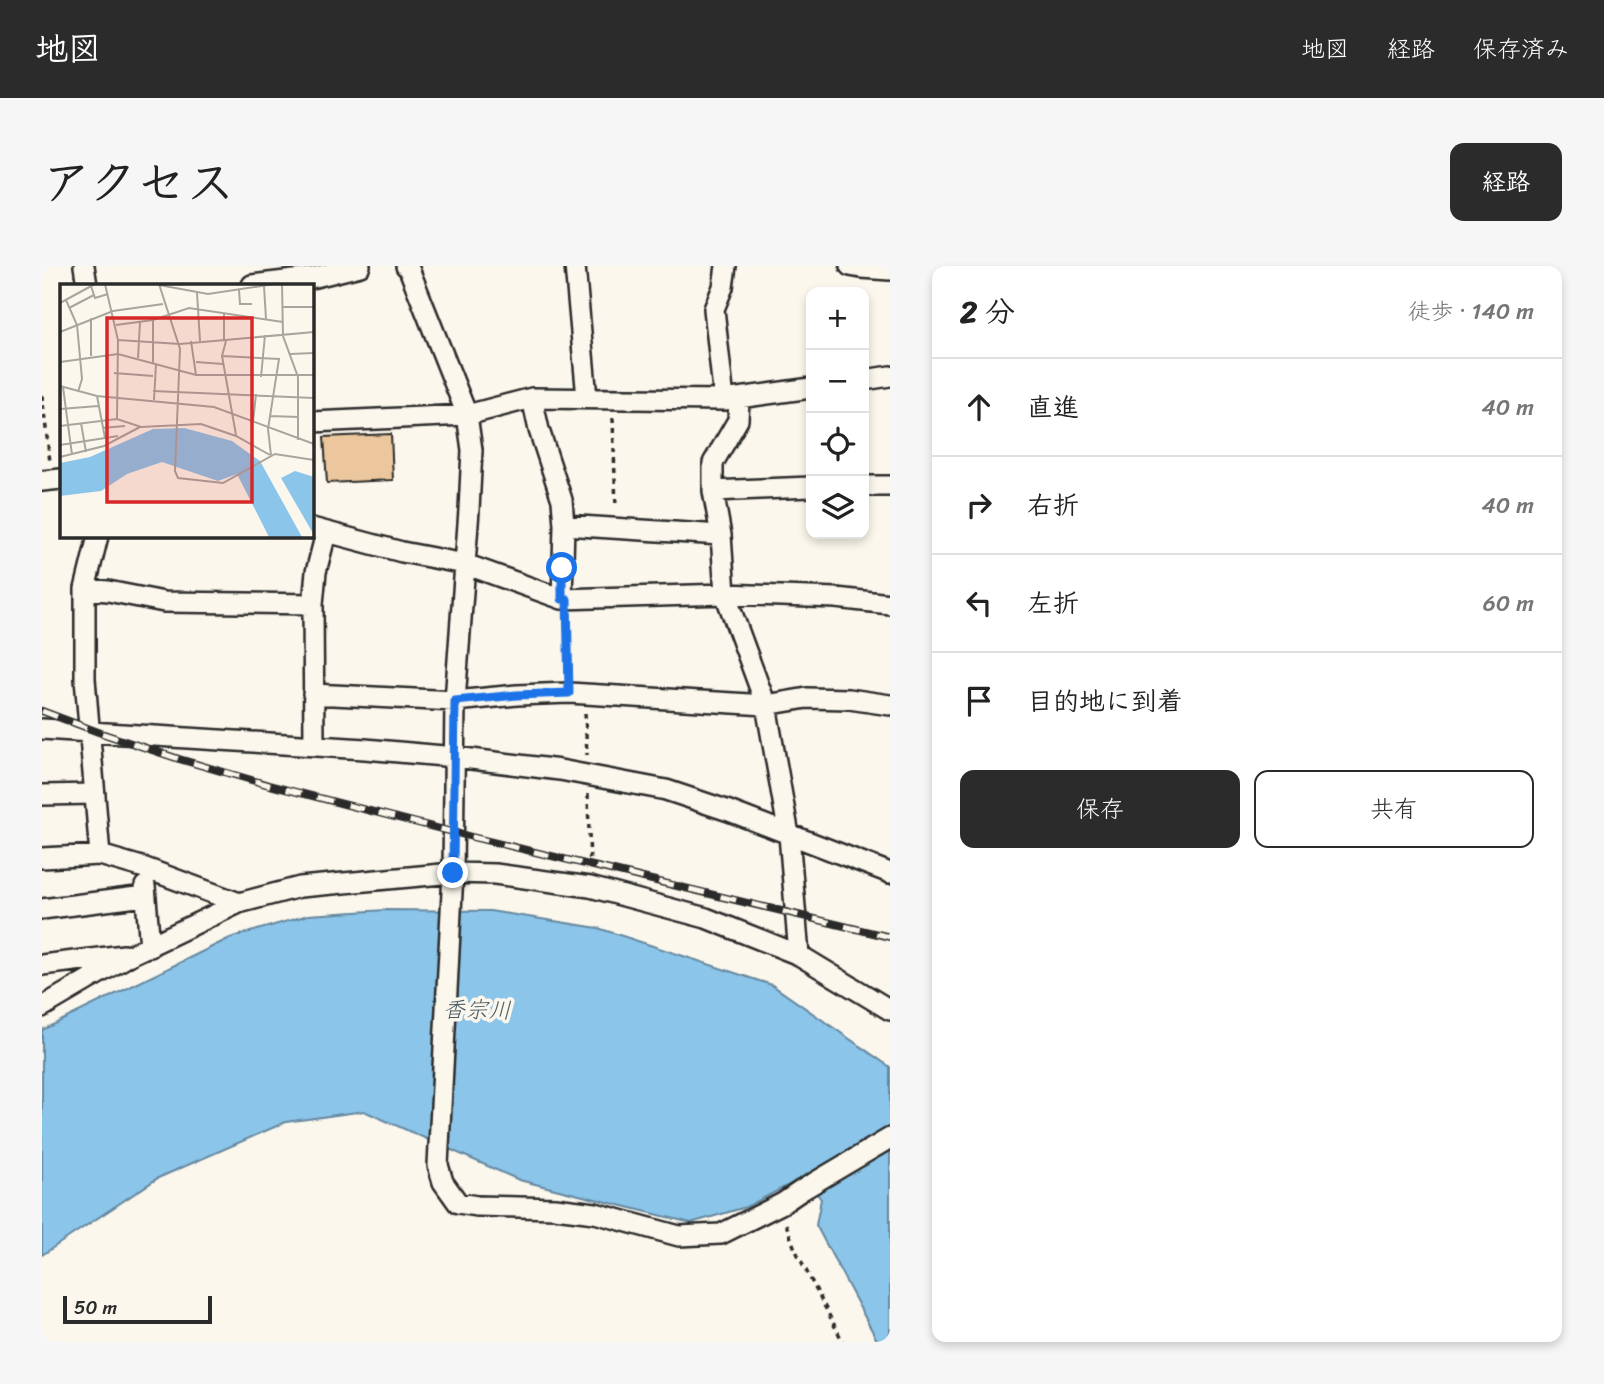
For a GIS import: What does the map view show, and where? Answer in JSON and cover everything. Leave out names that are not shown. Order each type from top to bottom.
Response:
[{"type":"street","points":[[84,266],[87,284]]},
{"type":"street","points":[[272,284],[311,282],[360,266]]},
{"type":"street","points":[[406,266],[467,415],[472,450],[455,701],[452,883],[438,1164],[443,1182],[458,1203],[595,1213],[679,1236],[721,1234],[783,1203],[890,1138]]},
{"type":"street","points":[[575,266],[587,398]]},
{"type":"street","points":[[726,266],[723,287],[714,309],[738,420],[713,463],[713,491],[721,535],[725,594],[766,705],[789,835],[799,955]]},
{"type":"street","points":[[850,266],[890,270]]},
{"type":"street","points":[[869,379],[890,376]]},
{"type":"street","points":[[313,422],[467,415],[532,398],[732,400],[806,389]]},
{"type":"street","points":[[532,398],[539,430],[562,500],[565,599]]},
{"type":"street","points":[[869,486],[890,486]]},
{"type":"street","points":[[713,491],[806,487]]},
{"type":"street","points":[[564,525],[721,535]]},
{"type":"street","points":[[314,745],[313,604],[319,530],[402,552],[465,564],[565,599],[725,594],[836,598],[890,604]]},
{"type":"street","points":[[98,537],[85,589],[85,679],[100,855]]},
{"type":"street","points":[[85,589],[164,602],[313,604]]},
{"type":"street","points":[[313,694],[455,701],[569,693],[766,705],[807,698],[849,699],[890,705]]},
{"type":"street","points":[[42,729],[314,745],[455,757],[560,770],[666,790],[729,811],[890,873]]},
{"type":"street","points":[[42,795],[94,794]]},
{"type":"street","points":[[42,858],[100,855],[145,868],[239,903]]},
{"type":"street","points":[[141,950],[145,868]]},
{"type":"street","points":[[42,1007],[141,950],[239,903],[300,887],[452,883],[495,874],[590,887],[706,918],[799,955],[890,1010]]},
{"type":"street","points":[[42,909],[145,896]]},
{"type":"street","points":[[42,965],[141,950]]},
{"type":"path","points":[[42,395],[52,480]]},
{"type":"path","points":[[613,398],[616,528]]},
{"type":"path","points":[[565,599],[569,693]]},
{"type":"path","points":[[783,1203],[786,1226],[795,1249],[843,1342]]},
{"type":"water","name":"香宗川","points":[[386,910],[490,911],[598,928],[772,985],[890,1067],[890,1342],[878,1342],[816,1225],[821,1199],[804,1177],[746,1207],[691,1223],[519,1180],[364,1111],[286,1122],[158,1178],[42,1255],[42,1030],[230,938],[308,915]]},
{"type":"building","points":[[391,434],[393,480],[327,483],[324,437]]},
{"type":"railway","points":[[42,711],[179,759],[269,785],[472,837],[890,937]]},
{"type":"route","points":[[453,873],[455,701],[569,693],[567,599],[562,599],[562,568]]}]
